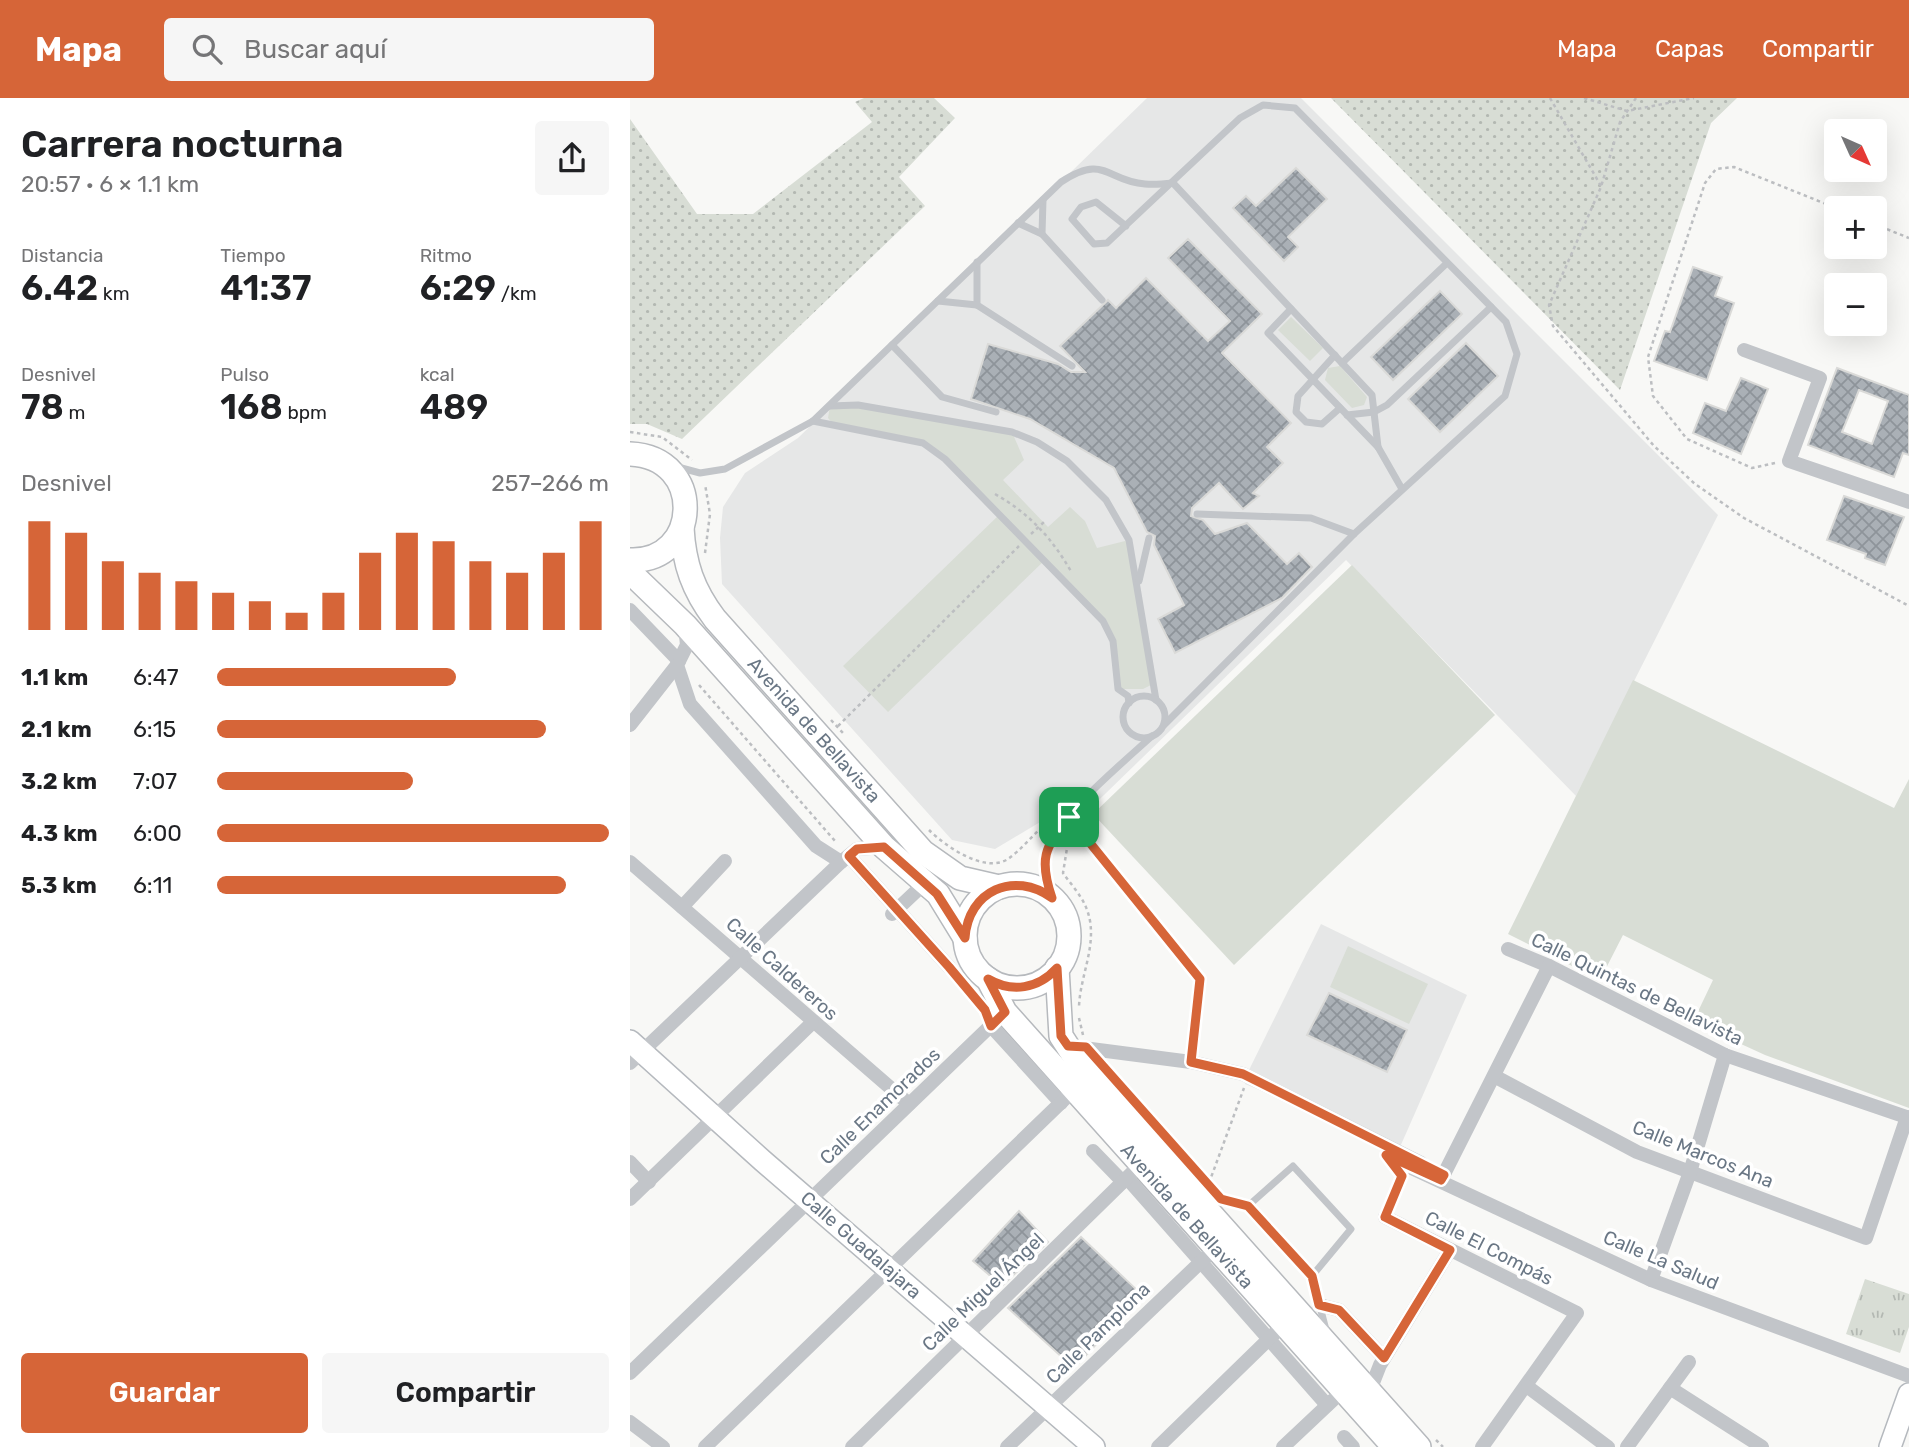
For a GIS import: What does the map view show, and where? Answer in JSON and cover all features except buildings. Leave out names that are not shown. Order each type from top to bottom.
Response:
[{"type":"main road","points":[[630,454],[662,462]]},
{"type":"main road","name":"Avenida de Bellavista","points":[[662,462],[682,486],[686,501],[682,528],[686,566],[692,584],[724,629],[923,852],[960,877],[999,887]]},
{"type":"main road","points":[[630,560],[650,557],[662,551],[682,528]]},
{"type":"main road","name":"Avenida de Bellavista","points":[[630,572],[685,625],[884,847],[937,894],[965,938]]},
{"type":"main road","points":[[1030,886],[1052,898],[1064,914],[1068,930],[1066,951],[1057,968],[1044,980],[1023,987],[1002,985],[988,979],[973,963],[965,938],[973,909],[999,887],[1030,886]]},
{"type":"main road","name":"Avenida de Bellavista","points":[[1057,968],[1061,1036],[1077,1046],[1085,1073],[1198,1183],[1333,1351],[1419,1447]]},
{"type":"main road","name":"Avenida de Bellavista","points":[[988,979],[998,1019],[1068,1096],[1130,1175],[1209,1255],[1335,1397],[1394,1447]]},
{"type":"street","points":[[1744,350],[1820,377],[1788,461],[1909,502]]},
{"type":"street","points":[[630,610],[678,663],[690,704],[816,846],[845,859],[949,967]]},
{"type":"street","points":[[630,725],[678,663],[687,645],[685,625]]},
{"type":"street","points":[[634,1052],[857,849],[884,847]]},
{"type":"street","name":"Calle Caldereros","points":[[630,862],[812,1023],[909,1104]]},
{"type":"street","points":[[682,907],[725,862]]},
{"type":"street","points":[[894,912],[925,883]]},
{"type":"street","name":"Calle Quintas de Bellavista","points":[[1508,949],[1549,966],[1725,1055],[1908,1118]]},
{"type":"street","points":[[1443,1177],[1549,966]]},
{"type":"street","name":"Calle Enamorados","points":[[630,1373],[998,1019]]},
{"type":"street","points":[[630,1199],[812,1023]]},
{"type":"street","name":"Calle La Salud","points":[[1077,1046],[1191,1062],[1243,1074],[1651,1280],[1909,1376]]},
{"type":"street","name":"Calle Guadalajara","points":[[634,1052],[714,1116],[1094,1447]]},
{"type":"street","points":[[1651,1280],[1690,1172],[1725,1055]]},
{"type":"street","name":"Calle Marcos Ana","points":[[1494,1076],[1637,1152],[1866,1238],[1908,1118]]},
{"type":"street","points":[[705,1447],[1068,1096]]},
{"type":"street","points":[[1093,1151],[1130,1175]]},
{"type":"street","points":[[630,1162],[649,1182]]},
{"type":"street","name":"Calle La Salud","points":[[1403,1170],[1443,1177]]},
{"type":"street","name":"Calle Miguel Ángel","points":[[852,1447],[1130,1175]]},
{"type":"street","name":"Calle El Compás","points":[[1385,1217],[1577,1313],[1528,1387]]},
{"type":"street","points":[[1369,1393],[1384,1358],[1450,1250]]},
{"type":"street","name":"Calle Pamplona","points":[[1007,1447],[1209,1255]]},
{"type":"street","points":[[1319,1305],[1339,1310],[1384,1358]]},
{"type":"street","points":[[1158,1447],[1277,1332]]},
{"type":"street","points":[[1627,1447],[1689,1363]]},
{"type":"street","points":[[1482,1447],[1528,1387],[1608,1447]]},
{"type":"street","points":[[1670,1388],[1762,1447]]},
{"type":"street","points":[[1890,1447],[1909,1394]]},
{"type":"street","points":[[1283,1447],[1335,1397]]},
{"type":"street","points":[[630,1422],[663,1447]]},
{"type":"lane","points":[[1052,898],[1044,866],[1046,849],[1069,817],[1353,534],[1505,396],[1517,354],[1506,322],[1295,108],[1263,105],[1240,118],[1173,183],[1126,226],[1107,243],[1094,244],[1072,219],[1081,207],[1096,202],[1126,226]]},
{"type":"lane","points":[[662,462],[700,473],[725,469],[813,421],[1043,199],[1080,169],[1106,170],[1143,184],[1173,183],[1372,395],[1378,447]]},
{"type":"lane","points":[[1042,234],[1043,199]]},
{"type":"lane","points":[[1018,223],[1042,234],[1102,300]]},
{"type":"lane","points":[[976,305],[977,262]]},
{"type":"lane","points":[[1342,363],[1447,262]]},
{"type":"lane","points":[[938,301],[976,305],[1072,366]]},
{"type":"lane","points":[[1347,415],[1374,412],[1387,405],[1491,307]]},
{"type":"lane","points":[[1291,309],[1268,333],[1378,447],[1402,489]]},
{"type":"lane","points":[[892,345],[942,397],[996,412]]},
{"type":"lane","points":[[1335,355],[1311,378],[1298,396],[1296,412],[1306,422],[1322,424],[1340,408]]},
{"type":"lane","points":[[830,406],[858,405],[1012,432],[1037,442],[1067,461],[1106,500],[1129,540],[1156,700],[1164,711],[1164,724]]},
{"type":"lane","points":[[813,421],[923,443],[945,459],[1103,621],[1113,641],[1118,689],[1128,696],[1129,703],[1124,716],[1127,729],[1138,737],[1152,736]]},
{"type":"lane","points":[[1197,514],[1311,518],[1353,534]]},
{"type":"lane","points":[[1138,585],[1149,538]]},
{"type":"lane","points":[[1129,703],[1139,697],[1156,700]]},
{"type":"lane","points":[[1248,1206],[1293,1166],[1351,1229],[1312,1276]]},
{"type":"lane","points":[[1198,1183],[1221,1199],[1248,1206],[1312,1276],[1333,1351]]},
{"type":"path","points":[[1550,98],[1601,187]]},
{"type":"path","points":[[1584,98],[1627,111],[1694,98]]},
{"type":"path","points":[[1636,98],[1620,122],[1601,187],[1549,305],[1553,326],[1654,446],[1695,484],[1744,518],[1909,606]]},
{"type":"path","points":[[1788,461],[1752,468],[1687,439],[1653,396],[1648,357],[1705,183],[1716,169],[1734,167],[1824,203]]},
{"type":"path","points":[[1887,229],[1909,238]]},
{"type":"path","points":[[630,432],[662,437],[675,444],[696,465]]},
{"type":"path","points":[[704,480],[709,493],[710,514],[704,543],[705,561]]},
{"type":"path","points":[[838,726],[1044,522]]},
{"type":"path","points":[[697,682],[845,859]]},
{"type":"path","points":[[828,717],[844,734]]},
{"type":"path","points":[[1069,817],[1200,979],[1191,1062]]},
{"type":"path","points":[[929,829],[966,857],[996,863],[1007,860],[1045,824],[1050,827]]},
{"type":"path","points":[[1062,835],[1068,842],[1063,873],[1086,905],[1093,939],[1079,985],[1077,1046]]},
{"type":"path","points":[[949,967],[985,1010],[998,1019]]},
{"type":"path","points":[[1221,1199],[1198,1183],[1245,1084]]},
{"type":"path","points":[[1385,1217],[1403,1170]]},
{"type":"shaded area","points":[[1147,98],[1301,98],[1718,515],[1576,796],[1346,560],[1070,828],[1047,818],[995,849],[952,840],[722,584],[720,538],[723,507],[745,473],[798,438]]},
{"type":"shaded area","points":[[1321,924],[1467,995],[1400,1147],[1245,1084],[1249,1070]]},
{"type":"green space","points":[[864,98],[934,98],[955,118],[899,177],[925,206],[682,439],[647,424],[630,424],[630,119],[697,214],[753,214],[872,122],[855,102]]},
{"type":"green space","points":[[1331,98],[1737,98],[1711,123],[1620,390]]},
{"type":"green space","points":[[1291,317],[1323,348],[1310,361],[1278,330]]},
{"type":"green space","points":[[1340,366],[1367,397],[1364,405],[1352,408],[1325,380],[1328,368]]},
{"type":"green space","points":[[858,405],[1012,432],[1024,460],[1003,480],[1048,527],[1070,507],[1085,521],[1097,548],[1129,540],[1153,684],[1143,689],[1118,689],[1113,641],[1103,621],[1045,560],[888,712],[843,666],[1000,514],[923,443],[835,426],[828,418],[830,406]]},
{"type":"green space","points":[[1352,565],[1495,715],[1234,965],[1093,814]]},
{"type":"green space","points":[[1633,680],[1894,808],[1909,779],[1909,1108],[1765,1055],[1693,1022],[1713,980],[1623,935],[1600,980],[1508,934]]},
{"type":"green space","points":[[1348,946],[1428,984],[1409,1024],[1330,987]]},
{"type":"green space","points":[[1865,1279],[1909,1294],[1909,1327],[1900,1353],[1846,1334]]},
{"type":"route","points":[[1069,817],[1200,979],[1191,1062],[1243,1074],[1444,1175],[1441,1180],[1386,1155],[1402,1176],[1385,1217],[1450,1250],[1384,1358],[1339,1310],[1319,1305],[1312,1276],[1248,1206],[1221,1199],[1086,1047],[1068,1046],[1061,1036],[1057,968],[1044,980],[1023,987],[1002,985],[988,979],[1005,1012],[991,1026],[985,1010],[849,856],[857,849],[884,847],[937,894],[965,938],[967,922],[973,909],[982,898],[999,887],[1018,884],[1030,886],[1052,898],[1044,866],[1046,849],[1069,817]]}]
